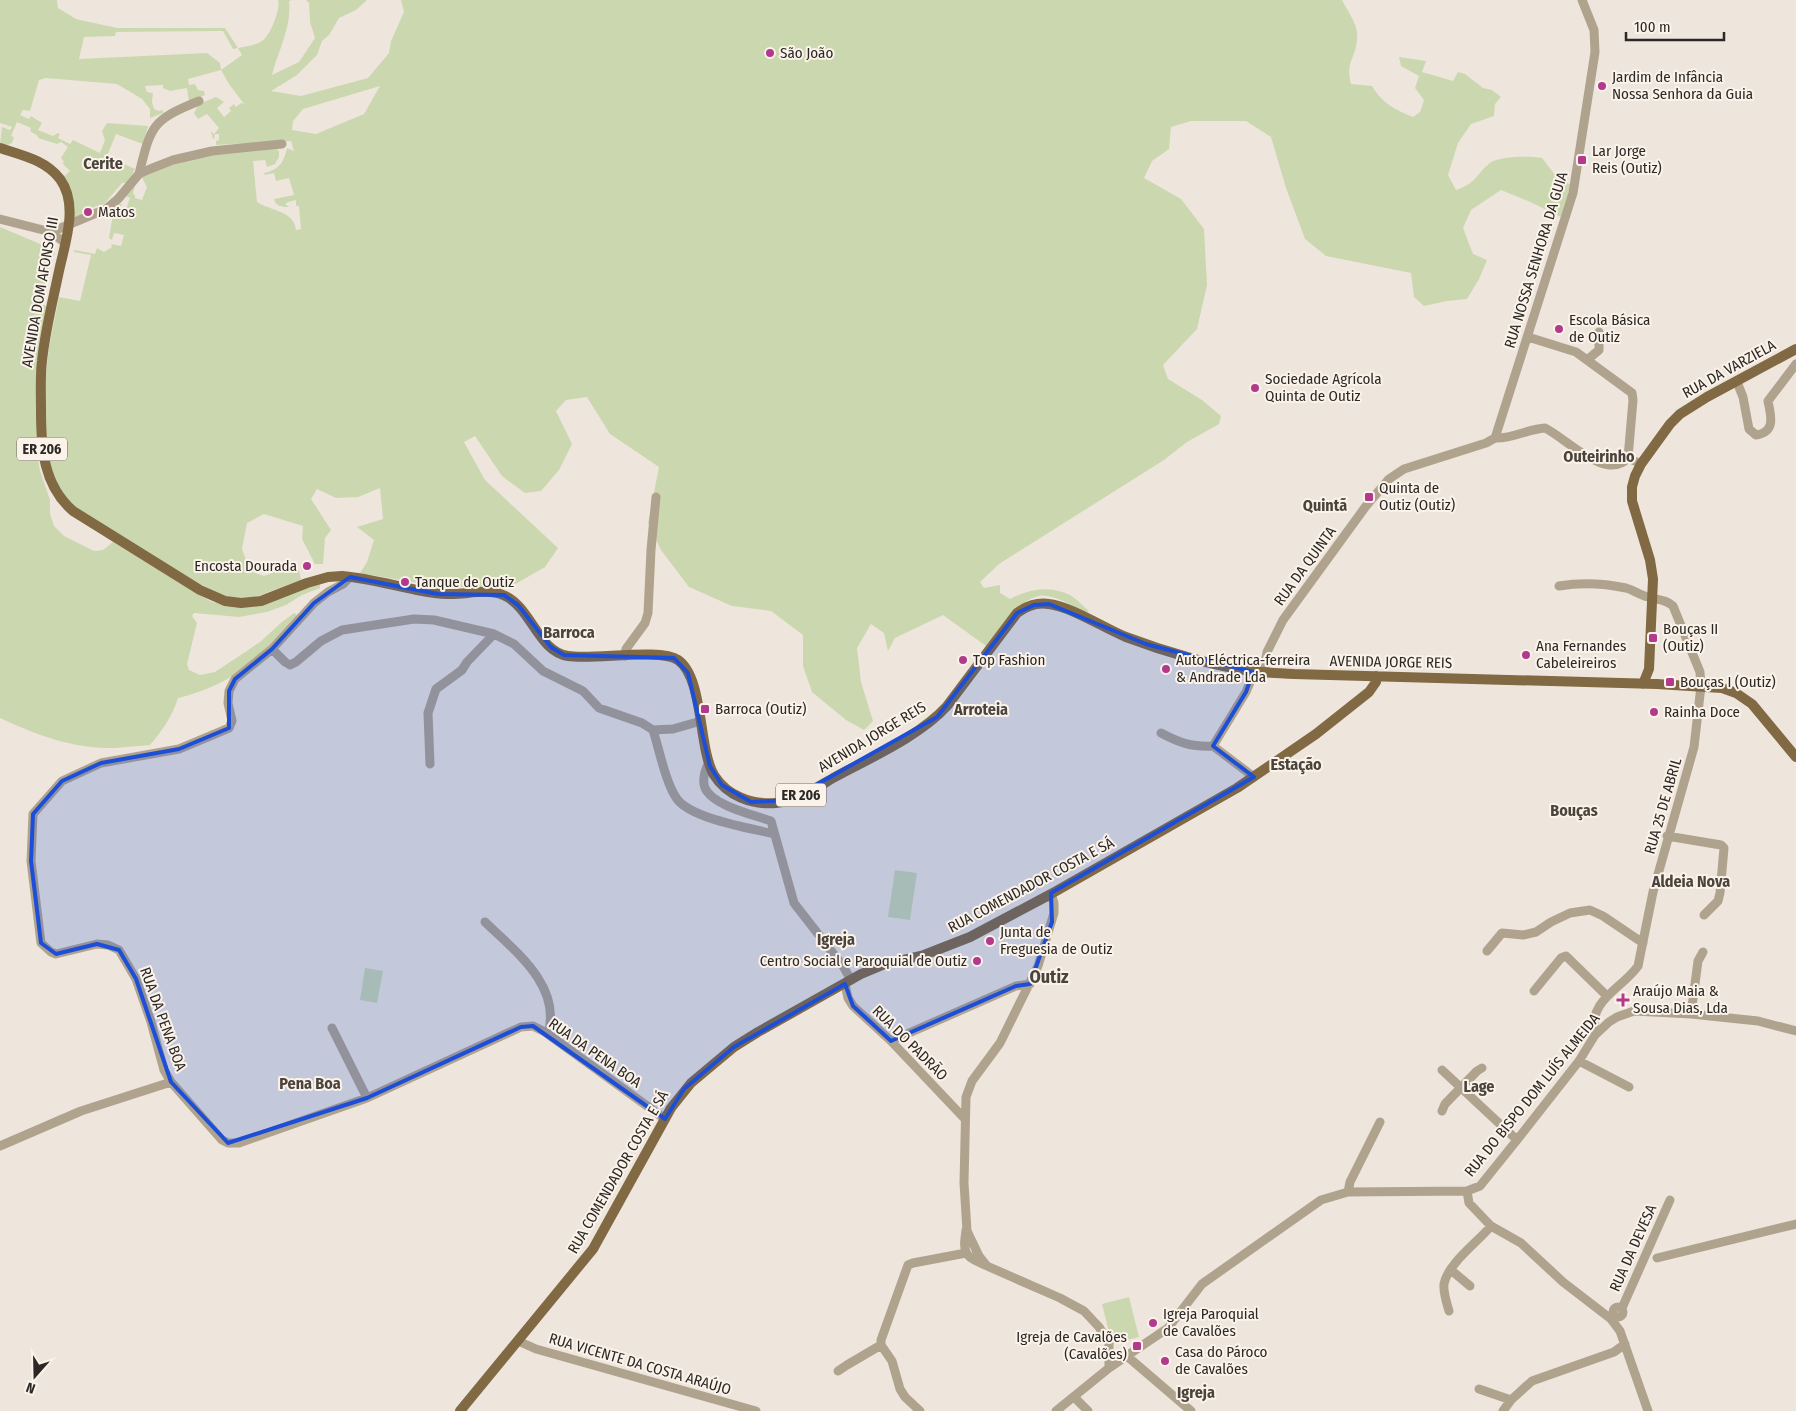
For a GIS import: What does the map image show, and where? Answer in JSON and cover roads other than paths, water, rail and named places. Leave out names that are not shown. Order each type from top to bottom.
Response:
[{"type":"main road","name":"AVENIDA DOM AFONSO III","points":[[0,148],[48,167],[60,178],[65,186],[69,200],[68,226],[41,368],[41,434],[44,464],[55,490],[69,508],[140,554]]},
{"type":"main road","name":"RUA DA VARZIELA","points":[[1650,669],[1653,580],[1650,560],[1632,501],[1632,487],[1641,464],[1670,424],[1680,414],[1707,397],[1796,349]]},
{"type":"main road","name":"AVENIDA JORGE REIS","points":[[140,554],[209,595],[233,603],[260,601],[322,578],[335,576],[350,577],[438,594],[486,592],[501,594],[518,605],[545,641],[559,653],[566,656],[660,655],[669,657],[684,666],[689,676],[709,762],[718,781],[739,797],[752,802],[766,804],[795,798],[908,736],[937,717],[1017,614],[1026,607],[1038,604],[1049,604],[1064,608],[1113,632],[1146,644],[1216,664],[1258,672],[1656,684],[1727,689],[1748,700],[1796,757]]},
{"type":"main road","points":[[1643,684],[1650,669]]},
{"type":"main road","points":[[1650,669],[1656,684]]},
{"type":"main road","name":"RUA COMENDADOR COSTA E SÁ","points":[[460,1411],[593,1249],[665,1119],[684,1090],[734,1047],[876,968],[924,955],[956,943],[1051,894],[1254,777],[1316,734],[1369,692],[1376,682],[1376,676]]},
{"type":"street","name":"RUA NOSSA SENHORA DA GUIA","points":[[1495,438],[1573,193],[1578,168],[1595,52],[1594,30],[1582,0]]},
{"type":"street","points":[[51,232],[100,212],[114,204],[139,174],[146,148],[156,125],[174,111],[200,101]]},
{"type":"street","points":[[139,174],[173,160],[212,151],[282,144]]},
{"type":"street","points":[[0,219],[51,232],[65,243]]},
{"type":"street","points":[[1587,360],[1599,350],[1599,332]]},
{"type":"street","points":[[1528,338],[1576,352],[1632,393],[1628,458],[1641,464]]},
{"type":"street","points":[[1737,382],[1743,397],[1749,429],[1751,433],[1761,434],[1770,427],[1771,420],[1768,402],[1796,364]]},
{"type":"street","name":"RUA DA QUINTA","points":[[1213,746],[1258,672],[1283,620],[1366,506],[1389,479],[1404,469],[1486,443],[1495,438],[1505,438],[1538,428],[1545,428],[1589,458],[1612,465],[1623,463],[1628,458]]},
{"type":"street","points":[[625,656],[626,649],[644,623],[648,613],[656,497]]},
{"type":"street","points":[[350,577],[343,584],[328,592],[314,603],[272,649],[285,662],[290,665],[296,662],[321,641],[342,630],[414,619],[434,620],[494,634],[514,644],[543,671],[583,691],[599,708],[642,723],[653,730],[673,729],[701,721]]},
{"type":"street","points":[[1559,586],[1582,582],[1651,595]]},
{"type":"street","name":"RUA 25 DE ABRIL","points":[[1596,1035],[1593,1026],[1599,1007],[1607,996],[1634,972],[1638,966],[1652,892],[1694,747],[1701,686],[1700,672],[1673,606],[1669,602],[1651,595]]},
{"type":"street","points":[[430,764],[428,713],[436,688],[462,670],[467,662],[494,634]]},
{"type":"street","name":"RUA DA PENA BOA","points":[[272,649],[235,679],[229,691],[228,702],[232,721],[229,728],[179,749],[101,763],[62,781],[33,814],[31,861],[41,943],[50,952],[56,954],[97,944],[119,950],[136,979],[151,1022],[164,1070],[171,1082],[222,1140],[228,1143],[239,1143],[367,1098],[521,1027],[532,1026],[548,1034],[665,1119]]},
{"type":"street","points":[[653,730],[672,790],[678,801],[692,811],[707,817],[774,834],[771,821],[719,802],[709,794],[704,782],[709,762]]},
{"type":"street","points":[[1162,733],[1180,743],[1199,747],[1213,746],[1254,777]]},
{"type":"street","name":"RUA DO PADRÃO","points":[[774,834],[794,903],[843,966],[848,982],[848,998],[853,1006],[891,1041],[964,1118]]},
{"type":"street","points":[[1667,836],[1721,845],[1724,848],[1718,901],[1704,915]]},
{"type":"street","points":[[987,1266],[979,1256],[967,1231],[964,1183],[964,1118],[966,1097],[972,1081],[1000,1043],[1038,966],[1055,908],[1051,894]]},
{"type":"street","points":[[1487,951],[1502,934],[1523,935],[1536,932],[1570,913],[1590,910],[1643,943]]},
{"type":"street","points":[[485,922],[530,965],[544,990],[550,1026],[548,1034]]},
{"type":"street","points":[[1691,1014],[1698,961],[1702,952]]},
{"type":"street","points":[[1534,991],[1561,958],[1566,956],[1607,996]]},
{"type":"street","points":[[891,1041],[1016,986],[1030,984]]},
{"type":"street","name":"RUA DO BISPO DOM LUÍS ALMEIDA","points":[[1056,1411],[1109,1368],[1128,1357],[1168,1328],[1202,1284],[1322,1200],[1348,1192],[1467,1191],[1480,1186],[1579,1060],[1596,1035],[1617,1017],[1634,1011],[1691,1014],[1758,1021],[1796,1031]]},
{"type":"street","points":[[332,1028],[367,1098]]},
{"type":"street","points":[[1579,1060],[1628,1087]]},
{"type":"street","points":[[1442,1111],[1445,1104],[1482,1068]]},
{"type":"street","points":[[1442,1070],[1517,1140]]},
{"type":"street","points":[[0,1146],[81,1111],[171,1082]]},
{"type":"street","points":[[1348,1192],[1350,1182],[1380,1122]]},
{"type":"street","points":[[1467,1191],[1469,1203],[1491,1226],[1521,1243],[1563,1282],[1613,1317],[1625,1344],[1648,1411]]},
{"type":"street","name":"RUA DA DEVESA","points":[[1613,1317],[1622,1316],[1624,1312],[1622,1308],[1670,1200]]},
{"type":"street","points":[[966,1222],[964,1248],[966,1253],[974,1260],[1060,1298],[1084,1311],[1099,1327],[1108,1342],[1109,1368]]},
{"type":"street","points":[[1657,1258],[1796,1224]]},
{"type":"street","points":[[1449,1311],[1444,1285],[1450,1270],[1491,1226]]},
{"type":"street","points":[[920,1411],[905,1397],[900,1388],[892,1361],[881,1346],[880,1340],[908,1265],[966,1253]]},
{"type":"street","points":[[1450,1270],[1470,1286]]},
{"type":"street","name":"RUA VICENTE DA COSTA ARAÚJO","points":[[518,1341],[536,1349],[756,1411]]},
{"type":"street","points":[[1503,1411],[1511,1400],[1532,1381],[1614,1352],[1625,1344]]},
{"type":"street","points":[[838,1371],[881,1346]]},
{"type":"street","points":[[1128,1357],[1191,1411]]},
{"type":"street","points":[[1479,1389],[1511,1400]]},
{"type":"street","points":[[1074,1397],[1088,1411]]},
{"type":"place","name":"São João","points":[[770,53]]},
{"type":"place","name":"Jardim de Infância Nossa Senhora da Guia","points":[[1602,86]]},
{"type":"place","name":"Lar Jorge Reis (Outiz)","points":[[1582,160]]},
{"type":"place","name":"Matos","points":[[88,212]]},
{"type":"place","name":"Escola Básica de Outiz","points":[[1559,329]]},
{"type":"place","name":"Sociedade Agrícola Quinta de Outiz","points":[[1255,388]]},
{"type":"place","name":"Quinta de Outiz (Outiz)","points":[[1369,497]]},
{"type":"place","name":"Encosta Dourada","points":[[307,566]]},
{"type":"place","name":"Tanque de Outiz","points":[[405,582]]},
{"type":"place","name":"Bouças II (Outiz)","points":[[1653,638]]},
{"type":"place","name":"Ana Fernandes Cabeleireiros","points":[[1526,655]]},
{"type":"place","name":"Top Fashion","points":[[963,660]]},
{"type":"place","name":"Auto Eléctrica-ferreira & Andrade Lda","points":[[1166,669]]},
{"type":"place","name":"Bouças I (Outiz)","points":[[1670,682]]},
{"type":"place","name":"Barroca (Outiz)","points":[[705,709]]},
{"type":"place","name":"Rainha Doce","points":[[1654,712]]},
{"type":"place","name":"Junta de Freguesia de Outiz","points":[[990,941]]},
{"type":"place","name":"Centro Social e Paroquial de Outiz","points":[[977,961]]},
{"type":"place","name":"Araújo Maia & Sousa Dias, Lda","points":[[1623,1000]]},
{"type":"place","name":"Igreja Paroquial de Cavalões","points":[[1153,1323]]},
{"type":"place","name":"Igreja de Cavalões (Cavalões)","points":[[1137,1346]]},
{"type":"place","name":"Casa do Pároco de Cavalões","points":[[1165,1361]]},
{"type":"district","name":"Cerite","points":[[103,163]]},
{"type":"district","name":"Outeirinho","points":[[1599,456]]},
{"type":"district","name":"Quintã","points":[[1325,505]]},
{"type":"district","name":"Barroca","points":[[569,632]]},
{"type":"district","name":"Arroteia","points":[[981,709]]},
{"type":"district","name":"Estação","points":[[1296,764]]},
{"type":"district","name":"Bouças","points":[[1574,810]]},
{"type":"district","name":"Aldeia Nova","points":[[1691,881]]},
{"type":"district","name":"Igreja","points":[[836,939]]},
{"type":"district","name":"Outiz","points":[[1049,977]]},
{"type":"district","name":"Pena Boa","points":[[310,1083]]},
{"type":"district","name":"Lage","points":[[1479,1086]]},
{"type":"district","name":"Igreja","points":[[1196,1392]]}]
